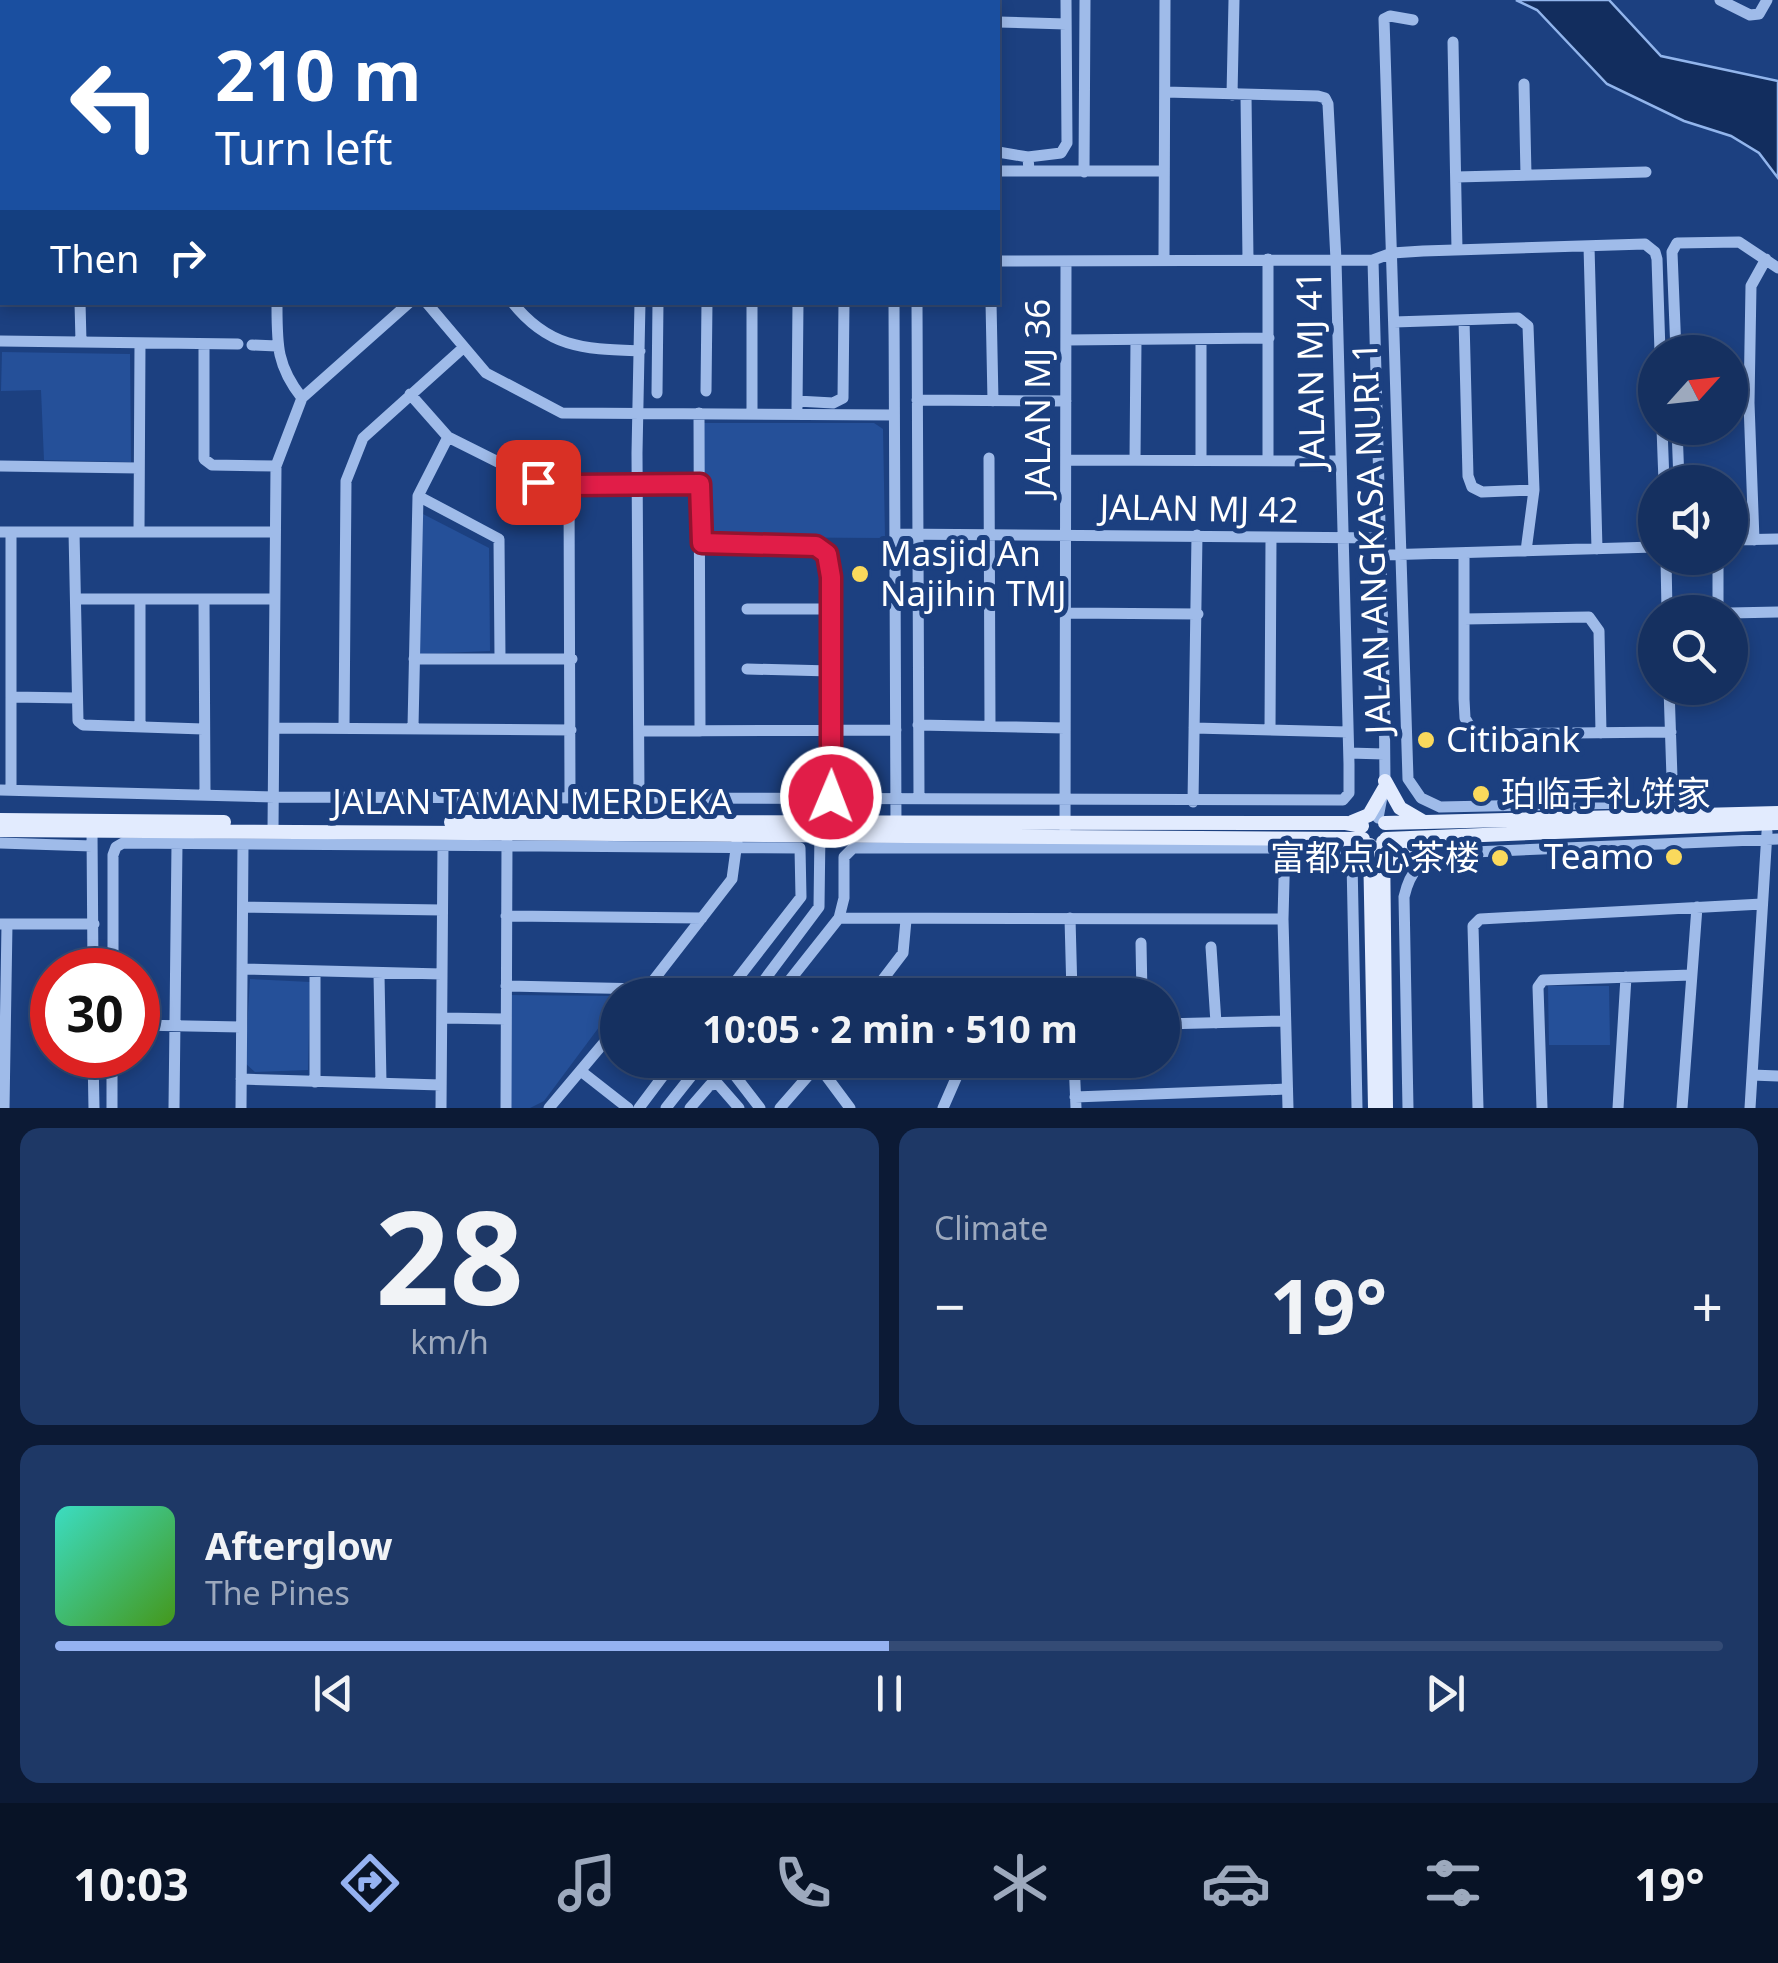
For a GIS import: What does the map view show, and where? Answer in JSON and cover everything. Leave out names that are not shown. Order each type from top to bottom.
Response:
[{"type":"main road","points":[[1376,874],[1427,829],[1400,808],[1384,785],[1369,815],[1346,830],[1364,848],[1376,874],[1376,1108]]},
{"type":"main road","name":"JALAN TAMAN MERDEKA","points":[[0,820],[738,840],[821,829]]},
{"type":"main road","name":"JALAN TAMAN MERDEKA","points":[[506,833],[896,828],[1375,833],[1673,822],[1773,825]]},
{"type":"main road","name":"JALAN TAMAN MERDEKA","points":[[0,830],[92,839],[274,827]]},
{"type":"main road","name":"JALAN TAMAN MERDEKA","points":[[1065,829],[1284,842],[1346,830]]},
{"type":"main road","points":[[1375,833],[1386,1108]]},
{"type":"street","points":[[1000,171],[1060,153],[1067,143],[1066,0]]},
{"type":"street","points":[[1084,172],[1086,0]]},
{"type":"street","points":[[1164,260],[1165,0]]},
{"type":"street","points":[[1234,0],[1248,259]]},
{"type":"street","points":[[1720,0],[1750,16],[1759,14],[1767,0]]},
{"type":"street","name":"JALAN ANGKASA NURI 1","points":[[1413,20],[1390,16],[1384,19],[1408,779],[1421,798],[1450,808],[1673,822]]},
{"type":"street","points":[[1000,22],[1066,24]]},
{"type":"street","points":[[1454,42],[1457,250]]},
{"type":"street","points":[[1524,84],[1526,175]]},
{"type":"street","name":"JALAN MJ 41","points":[[1164,92],[1318,96],[1326,100],[1336,260],[1349,793],[1343,800],[1193,802]]},
{"type":"street","points":[[1000,153],[1029,164],[1084,172],[1164,171]]},
{"type":"street","points":[[1456,176],[1646,172]]},
{"type":"street","points":[[1675,335],[1672,252],[1677,243],[1739,242],[1778,268]]},
{"type":"street","points":[[1000,262],[1373,260],[1392,253],[1645,244],[1655,252],[1659,335]]},
{"type":"street","points":[[1589,246],[1596,549]]},
{"type":"street","points":[[1268,259],[1268,460]]},
{"type":"street","points":[[1754,540],[1749,403],[1751,286],[1766,259]]},
{"type":"street","points":[[1373,260],[1384,754],[1384,785],[1375,833]]},
{"type":"street","name":"JALAN MJ 36","points":[[1065,829],[1066,261]]},
{"type":"street","points":[[80,305],[82,342]]},
{"type":"street","points":[[277,305],[277,346],[284,374],[302,398]]},
{"type":"street","points":[[274,827],[276,466],[302,398],[407,305]]},
{"type":"street","points":[[428,305],[486,373],[562,413],[752,413],[833,403],[843,398],[844,305]]},
{"type":"street","points":[[514,305],[526,319],[568,345],[640,352]]},
{"type":"street","points":[[639,797],[636,484],[640,305]]},
{"type":"street","points":[[657,393],[658,305]]},
{"type":"street","points":[[706,390],[707,305]]},
{"type":"street","points":[[752,305],[752,413]]},
{"type":"street","points":[[797,407],[798,305]]},
{"type":"street","points":[[894,305],[896,828]]},
{"type":"street","points":[[916,305],[919,798]]},
{"type":"street","points":[[991,305],[992,401]]},
{"type":"street","points":[[1394,322],[1518,318],[1528,326],[1534,490],[1526,551]]},
{"type":"street","points":[[1464,320],[1472,487],[1482,492],[1534,490]]},
{"type":"street","points":[[1066,340],[1269,338]]},
{"type":"street","points":[[1201,339],[1201,460]]},
{"type":"street","points":[[1135,460],[1136,340]]},
{"type":"street","points":[[0,341],[277,346]]},
{"type":"street","points":[[139,532],[140,343]]},
{"type":"street","points":[[204,344],[204,459],[212,465],[276,466]]},
{"type":"street","points":[[344,728],[346,481],[363,438],[464,348]]},
{"type":"street","points":[[410,394],[448,436],[538,482],[700,484]]},
{"type":"street","points":[[917,400],[1066,402]]},
{"type":"street","points":[[797,407],[894,414]]},
{"type":"street","points":[[699,413],[700,731]]},
{"type":"street","points":[[413,727],[418,496],[448,436]]},
{"type":"street","points":[[990,458],[990,726]]},
{"type":"street","points":[[1066,460],[1340,461]]},
{"type":"street","points":[[0,466],[140,468]]},
{"type":"street","points":[[569,485],[570,797]]},
{"type":"street","points":[[418,496],[499,538],[500,658]]},
{"type":"street","points":[[274,532],[6,532],[6,661],[11,697],[6,723],[6,790],[275,796],[1193,802],[1197,536]]},
{"type":"street","points":[[74,532],[78,721],[83,725],[203,728]]},
{"type":"street","name":"JALAN MJ 42","points":[[896,534],[1381,538]]},
{"type":"street","points":[[1270,730],[1271,538]]},
{"type":"street","points":[[1748,540],[1778,539]]},
{"type":"street","points":[[702,543],[816,546],[827,554],[831,608],[831,797]]},
{"type":"street","points":[[1382,555],[1638,548]]},
{"type":"street","points":[[1464,553],[1466,718],[1472,730],[1484,734],[1671,732]]},
{"type":"street","points":[[76,599],[274,599]]},
{"type":"street","points":[[140,599],[140,727]]},
{"type":"street","points":[[204,600],[205,793]]},
{"type":"street","points":[[747,609],[831,608]]},
{"type":"street","points":[[1748,613],[1778,612]]},
{"type":"street","points":[[1065,613],[1198,614]]},
{"type":"street","points":[[1464,619],[1589,617],[1598,631],[1601,733]]},
{"type":"street","points":[[414,659],[572,658]]},
{"type":"street","points":[[747,669],[831,671]]},
{"type":"street","points":[[11,697],[78,698]]},
{"type":"street","points":[[1670,705],[1673,822]]},
{"type":"street","points":[[918,725],[1065,728]]},
{"type":"street","points":[[275,728],[571,730]]},
{"type":"street","points":[[1194,728],[1348,732]]},
{"type":"street","points":[[639,731],[896,730]]},
{"type":"street","points":[[1349,753],[1384,754]]},
{"type":"street","points":[[1408,1108],[1404,897],[1411,874],[1427,859],[1450,853],[1673,822],[1773,825],[1762,904],[1750,1108]]},
{"type":"street","points":[[766,978],[819,907],[821,829]]},
{"type":"street","points":[[112,948],[113,855],[122,843],[443,846],[506,833],[506,1108]]},
{"type":"street","points":[[0,843],[92,839],[94,948]]},
{"type":"street","points":[[656,978],[735,872],[738,840],[800,848],[802,897],[738,978]]},
{"type":"street","points":[[1284,842],[1282,919],[1288,1108]]},
{"type":"street","points":[[791,978],[839,918],[844,898],[844,857],[853,848],[1284,842],[1341,848],[1352,861],[1358,1108]]},
{"type":"street","points":[[174,1108],[177,844]]},
{"type":"street","points":[[240,1108],[243,846]]},
{"type":"street","points":[[441,1108],[443,846]]},
{"type":"street","points":[[1478,1108],[1472,926],[1475,922],[1486,916],[1762,904]]},
{"type":"street","points":[[243,907],[442,910]]},
{"type":"street","points":[[1682,1108],[1697,907]]},
{"type":"street","points":[[506,916],[702,918]]},
{"type":"street","points":[[839,918],[1282,919]]},
{"type":"street","points":[[1070,918],[1072,978]]},
{"type":"street","points":[[884,978],[903,953],[906,920]]},
{"type":"street","points":[[4,1108],[4,924],[94,924]]},
{"type":"street","points":[[1142,943],[1142,978]]},
{"type":"street","points":[[1211,947],[1216,1023]]},
{"type":"street","points":[[242,969],[442,974]]},
{"type":"street","points":[[315,973],[315,1082]]},
{"type":"street","points":[[379,974],[380,1083]]},
{"type":"street","points":[[1542,1108],[1540,983],[1546,979],[1691,975]]},
{"type":"street","points":[[1618,1108],[1626,976]]},
{"type":"street","points":[[506,986],[600,988]]},
{"type":"street","points":[[442,1018],[506,1019]]},
{"type":"street","points":[[1180,1024],[1286,1021]]},
{"type":"street","points":[[160,1026],[241,1027]]},
{"type":"street","points":[[549,1108],[600,1049]]},
{"type":"street","points":[[582,1072],[628,1108]]},
{"type":"street","points":[[1752,1075],[1778,1076]]},
{"type":"street","points":[[93,1078],[94,1108]]},
{"type":"street","points":[[112,1078],[112,1108]]},
{"type":"street","points":[[639,1108],[662,1078]]},
{"type":"street","points":[[666,1108],[690,1078]]},
{"type":"street","points":[[738,1078],[760,1108]]},
{"type":"street","points":[[780,1108],[807,1078]]},
{"type":"street","points":[[830,1078],[850,1108]]},
{"type":"street","points":[[943,1108],[956,1078]]},
{"type":"street","points":[[1075,1078],[1076,1103],[1287,1089]]},
{"type":"street","points":[[241,1079],[441,1085]]},
{"type":"street","points":[[690,1108],[710,1085],[718,1084],[739,1108]]},
{"type":"shaded area","points":[[1516,0],[1609,0],[1661,56],[1778,81],[1778,178],[1759,153],[1731,136],[1684,121],[1607,84],[1537,10]]},
{"type":"shaded area","points":[[2,352],[130,354],[131,462],[44,460],[41,390],[1,391]]},
{"type":"shaded area","points":[[704,423],[874,423],[883,429],[885,538],[702,537]]},
{"type":"shaded area","points":[[421,513],[489,548],[490,651],[419,654]]},
{"type":"shaded area","points":[[250,979],[310,982],[308,1070],[255,1072],[245,1063]]},
{"type":"shaded area","points":[[1548,986],[1609,986],[1610,1045],[1549,1045]]},
{"type":"shaded area","points":[[508,995],[600,996],[600,1026],[544,1101],[530,1108],[508,1108]]},
{"type":"place","name":"Masjid An Najihin TMJ","points":[[860,574]]},
{"type":"place","name":"Citibank","points":[[1426,740]]},
{"type":"place","name":"珀临手礼饼家","points":[[1481,794]]},
{"type":"place","name":"Teamo","points":[[1674,857]]},
{"type":"place","name":"富都点心茶楼","points":[[1500,858]]},
{"type":"route","points":[[538,482],[700,484],[702,543],[816,546],[827,554],[831,577],[831,797]]}]
